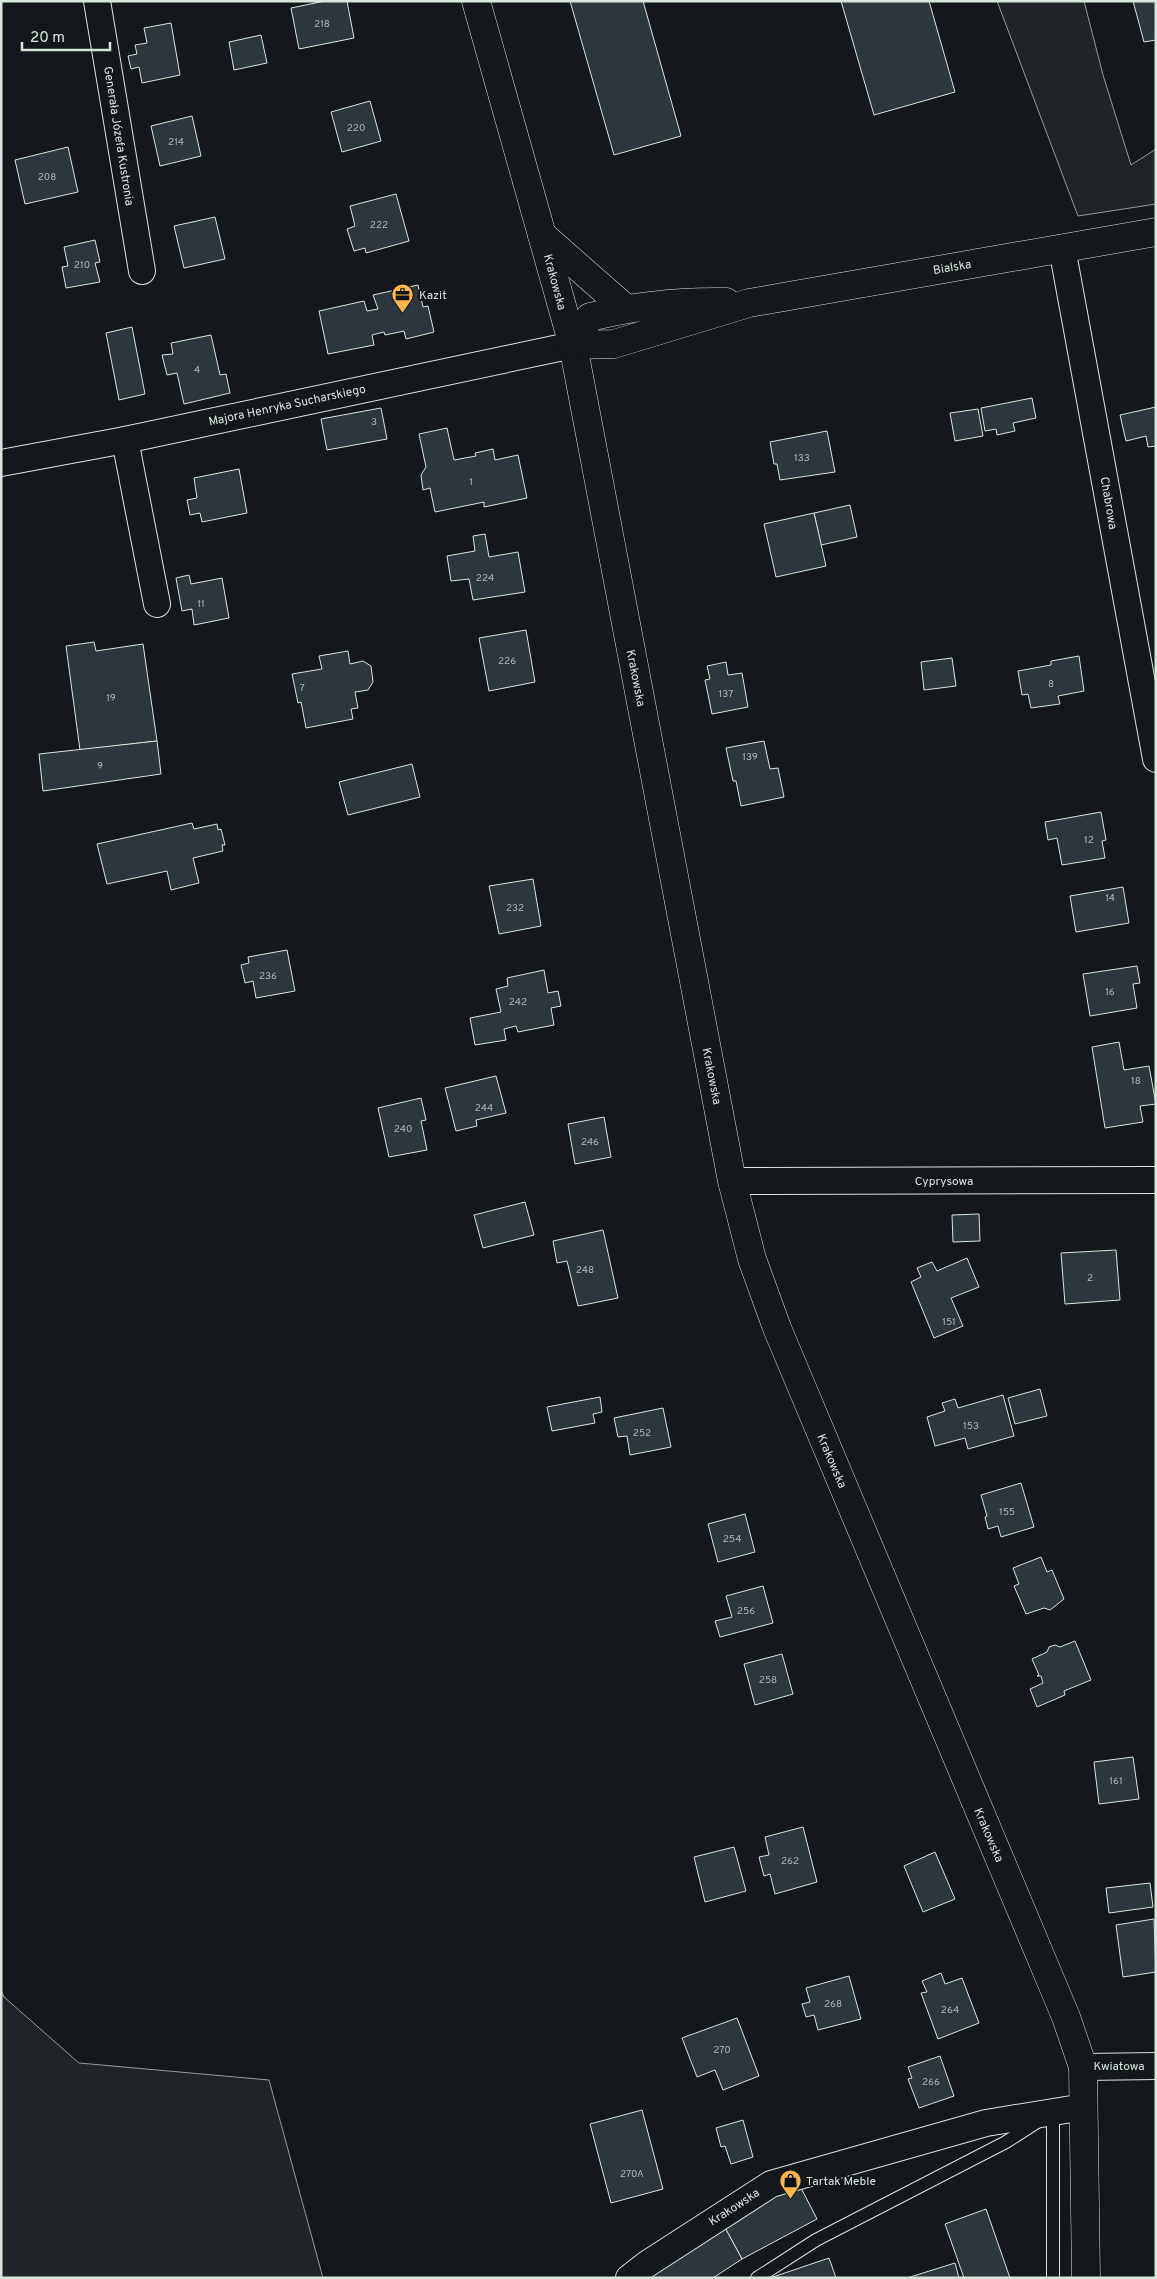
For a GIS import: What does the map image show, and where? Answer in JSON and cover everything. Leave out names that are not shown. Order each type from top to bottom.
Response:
[{"type":"street","name":"Generała Józefa Kustronia","points":[[97,1],[142,271]]},
{"type":"street","name":"Krakowska","points":[[476,1],[573,345],[732,1180],[752,1259],[777,1328],[1058,1999],[1083,2066],[1086,2278]]},
{"type":"street","name":"Bialska","points":[[573,345],[614,344],[749,303],[1156,232]]},
{"type":"street","points":[[542,235],[625,308]]},
{"type":"street","name":"Chabrowa","points":[[1062,248],[1156,759]]},
{"type":"street","name":"Bialska","points":[[573,345],[590,317],[625,308],[680,301],[749,303]]},
{"type":"street","name":"Bialska","points":[[579,381],[614,344]]},
{"type":"street","name":"Majora Henryka Sucharskiego","points":[[1,463],[125,440],[573,345]]},
{"type":"street","points":[[125,440],[157,604]]},
{"type":"street","name":"Cyprysowa","points":[[732,1180],[1156,1180]]},
{"type":"street","name":"Kwiatowa","points":[[1083,2066],[1156,2066]]},
{"type":"street","name":"Krakowska","points":[[629,2278],[647,2264],[771,2184],[986,2123],[1084,2107]]},
{"type":"lane","points":[[757,2278],[816,2240],[1006,2142],[1053,2111]]},
{"type":"lane","points":[[1053,2111],[1053,2278]]},
{"type":"shaded area","points":[[997,1],[1084,1],[1103,75],[1131,165],[1156,149],[1156,204],[1078,216]]},
{"type":"shaded area","points":[[1,1990],[4,1997],[79,2063],[269,2080],[323,2278],[1,2278]]},
{"type":"building","points":[[325,1],[347,1],[354,38],[299,49],[291,8]]},
{"type":"building","points":[[570,1],[643,1],[681,136],[614,155]]},
{"type":"building","points":[[841,1],[929,1],[955,92],[874,115]]},
{"type":"building","points":[[1133,1],[1156,1],[1156,40],[1144,42]]},
{"type":"building","points":[[171,23],[180,75],[142,83],[139,67],[131,69],[128,56],[137,54],[135,45],[147,43],[144,28]]},
{"type":"building","points":[[261,35],[267,63],[234,70],[229,42]]},
{"type":"building","points":[[370,101],[381,141],[342,152],[331,112]]},
{"type":"building","points":[[192,116],[201,156],[160,166],[151,126]]},
{"type":"building","points":[[68,147],[78,192],[25,204],[15,160]]},
{"type":"building","points":[[396,194],[409,241],[366,253],[365,248],[354,251],[347,229],[355,226],[350,206]]},
{"type":"building","points":[[215,217],[225,259],[184,268],[174,226]]},
{"type":"building","points":[[95,240],[100,262],[95,263],[100,282],[66,288],[62,267],[68,266],[64,247]]},
{"type":"building","points":[[418,285],[423,307],[428,306],[434,332],[406,339],[404,331],[385,335],[384,332],[372,335],[374,345],[328,354],[319,311],[364,301],[367,311],[378,309],[373,295]]},
{"type":"building","points":[[132,327],[145,394],[119,400],[106,333]]},
{"type":"building","points":[[211,335],[220,375],[226,374],[230,393],[184,404],[177,373],[167,375],[162,355],[173,354],[171,343]]},
{"type":"building","points":[[1032,398],[1036,418],[1013,423],[1015,431],[997,435],[996,429],[985,431],[981,408]]},
{"type":"building","points":[[1156,407],[1156,446],[1148,447],[1146,436],[1126,441],[1120,415]]},
{"type":"building","points":[[381,408],[387,439],[327,450],[321,419]]},
{"type":"building","points":[[978,409],[983,436],[955,441],[950,413]]},
{"type":"building","points":[[447,428],[454,460],[476,456],[475,453],[493,449],[495,460],[518,455],[527,498],[484,507],[484,502],[435,512],[430,488],[423,490],[421,475],[426,467],[419,434]]},
{"type":"building","points":[[827,431],[835,472],[780,480],[777,464],[774,464],[770,442]]},
{"type":"building","points":[[239,469],[247,513],[202,522],[200,513],[190,515],[187,500],[197,498],[194,478]]},
{"type":"building","points":[[850,505],[857,537],[821,545],[814,513]]},
{"type":"building","points":[[814,513],[826,566],[776,577],[764,524]]},
{"type":"building","points":[[485,534],[489,557],[518,552],[525,592],[473,600],[469,579],[451,581],[447,556],[475,551],[473,536]]},
{"type":"building","points":[[189,575],[191,584],[222,578],[229,618],[194,625],[192,609],[182,611],[176,578]]},
{"type":"building","points":[[526,630],[535,682],[489,691],[479,638]]},
{"type":"building","points":[[94,642],[96,651],[143,644],[157,741],[80,750],[66,646]]},
{"type":"building","points":[[348,651],[350,664],[363,661],[371,666],[373,682],[368,690],[355,692],[358,708],[351,709],[353,719],[306,728],[301,702],[298,703],[292,674],[322,669],[319,656]]},
{"type":"building","points":[[1079,656],[1084,691],[1058,696],[1060,704],[1031,708],[1028,694],[1022,695],[1018,671],[1051,665],[1051,661]]},
{"type":"building","points":[[952,658],[956,686],[924,690],[921,662]]},
{"type":"building","points":[[726,662],[728,675],[742,673],[748,707],[712,714],[705,680],[710,679],[707,666]]},
{"type":"building","points":[[157,741],[161,774],[43,791],[39,754]]},
{"type":"building","points":[[764,741],[770,769],[778,768],[784,797],[741,806],[726,748]]},
{"type":"building","points":[[412,764],[420,797],[348,815],[339,782]]},
{"type":"building","points":[[1101,812],[1106,840],[1102,841],[1105,858],[1062,865],[1057,838],[1048,840],[1045,822]]},
{"type":"building","points":[[192,823],[194,829],[217,824],[218,830],[221,829],[225,845],[222,845],[223,851],[193,858],[199,883],[171,890],[167,871],[107,884],[97,844]]},
{"type":"building","points":[[533,879],[541,926],[499,934],[489,886]]},
{"type":"building","points":[[1123,887],[1129,923],[1076,932],[1070,896]]},
{"type":"building","points":[[287,950],[295,991],[256,998],[253,981],[245,983],[241,965],[249,963],[248,957]]},
{"type":"building","points":[[1137,966],[1140,983],[1133,984],[1137,1008],[1090,1016],[1083,974]]},
{"type":"building","points":[[544,970],[548,993],[558,991],[561,1006],[551,1008],[554,1025],[518,1032],[516,1026],[504,1029],[506,1040],[475,1045],[470,1018],[501,1012],[496,989],[508,986],[507,978]]},
{"type":"building","points":[[1119,1042],[1124,1070],[1149,1066],[1156,1104],[1140,1106],[1143,1122],[1105,1128],[1092,1047]]},
{"type":"building","points":[[496,1076],[506,1113],[476,1120],[477,1126],[456,1131],[445,1088]]},
{"type":"building","points":[[421,1098],[426,1120],[421,1121],[427,1150],[389,1157],[378,1108]]},
{"type":"building","points":[[604,1117],[611,1157],[575,1164],[568,1124]]},
{"type":"building","points":[[525,1202],[534,1235],[483,1248],[474,1215]]},
{"type":"building","points":[[979,1214],[980,1241],[953,1242],[952,1215]]},
{"type":"building","points":[[603,1230],[618,1298],[578,1306],[567,1261],[557,1263],[553,1241]]},
{"type":"building","points":[[1116,1250],[1120,1300],[1065,1304],[1061,1253]]},
{"type":"building","points":[[967,1258],[979,1287],[951,1298],[963,1326],[934,1338],[911,1282],[921,1277],[917,1268],[932,1262],[937,1271]]},
{"type":"building","points":[[1040,1389],[1047,1416],[1015,1424],[1008,1398]]},
{"type":"building","points":[[1003,1395],[1014,1436],[968,1449],[965,1438],[935,1446],[927,1417],[945,1411],[942,1403],[955,1399],[958,1408]]},
{"type":"building","points":[[600,1397],[602,1412],[593,1414],[595,1423],[552,1431],[547,1407]]},
{"type":"building","points":[[663,1408],[671,1447],[630,1455],[627,1436],[618,1437],[614,1418]]},
{"type":"building","points":[[1021,1483],[1034,1527],[1001,1537],[998,1526],[988,1529],[985,1517],[987,1516],[981,1495]]},
{"type":"building","points":[[745,1514],[755,1552],[718,1562],[708,1524]]},
{"type":"building","points":[[1041,1557],[1047,1572],[1052,1570],[1064,1599],[1050,1610],[1044,1608],[1026,1614],[1014,1586],[1019,1584],[1013,1568]]},
{"type":"building","points":[[763,1586],[773,1623],[720,1637],[715,1621],[732,1617],[726,1596]]},
{"type":"building","points":[[1075,1641],[1091,1680],[1064,1691],[1065,1695],[1037,1707],[1030,1689],[1043,1683],[1041,1676],[1037,1676],[1039,1675],[1032,1659],[1047,1652],[1049,1647],[1055,1645],[1060,1647]]},
{"type":"building","points":[[782,1654],[793,1694],[755,1705],[744,1664]]},
{"type":"building","points":[[1133,1757],[1139,1799],[1099,1804],[1094,1762]]},
{"type":"building","points":[[803,1827],[817,1882],[775,1894],[770,1874],[764,1876],[759,1857],[769,1855],[765,1837]]},
{"type":"building","points":[[734,1847],[746,1891],[705,1902],[694,1857]]},
{"type":"building","points":[[935,1852],[955,1899],[923,1912],[904,1866]]},
{"type":"building","points":[[1150,1883],[1153,1907],[1109,1913],[1106,1888]]},
{"type":"building","points":[[1154,1919],[1156,1972],[1123,1977],[1116,1925]]},
{"type":"building","points":[[941,1973],[945,1984],[962,1978],[979,2023],[938,2039],[921,1993],[927,1992],[922,1981]]},
{"type":"building","points":[[849,1976],[861,2019],[818,2030],[814,2015],[806,2017],[802,2004],[810,2002],[806,1988]]},
{"type":"building","points":[[737,2018],[759,2076],[723,2090],[715,2070],[697,2077],[682,2038]]},
{"type":"building","points":[[940,2056],[954,2096],[919,2108],[908,2079],[912,2078],[908,2067]]},
{"type":"building","points":[[642,2110],[663,2189],[611,2203],[590,2124]]},
{"type":"building","points":[[743,2120],[753,2157],[731,2164],[725,2146],[721,2147],[716,2128]]},
{"type":"building","points":[[799,2184],[817,2219],[742,2259],[723,2224]]},
{"type":"building","points":[[986,2209],[1010,2278],[964,2278],[945,2224]]},
{"type":"building","points":[[723,2224],[742,2259],[713,2278],[646,2278]]},
{"type":"building","points":[[829,2258],[836,2278],[770,2278]]},
{"type":"building","points":[[955,2263],[959,2278],[907,2278]]},
{"type":"place","name":"Kazit","points":[[403,314]]},
{"type":"place","name":"Tartak Meble","points":[[790,2200]]}]
